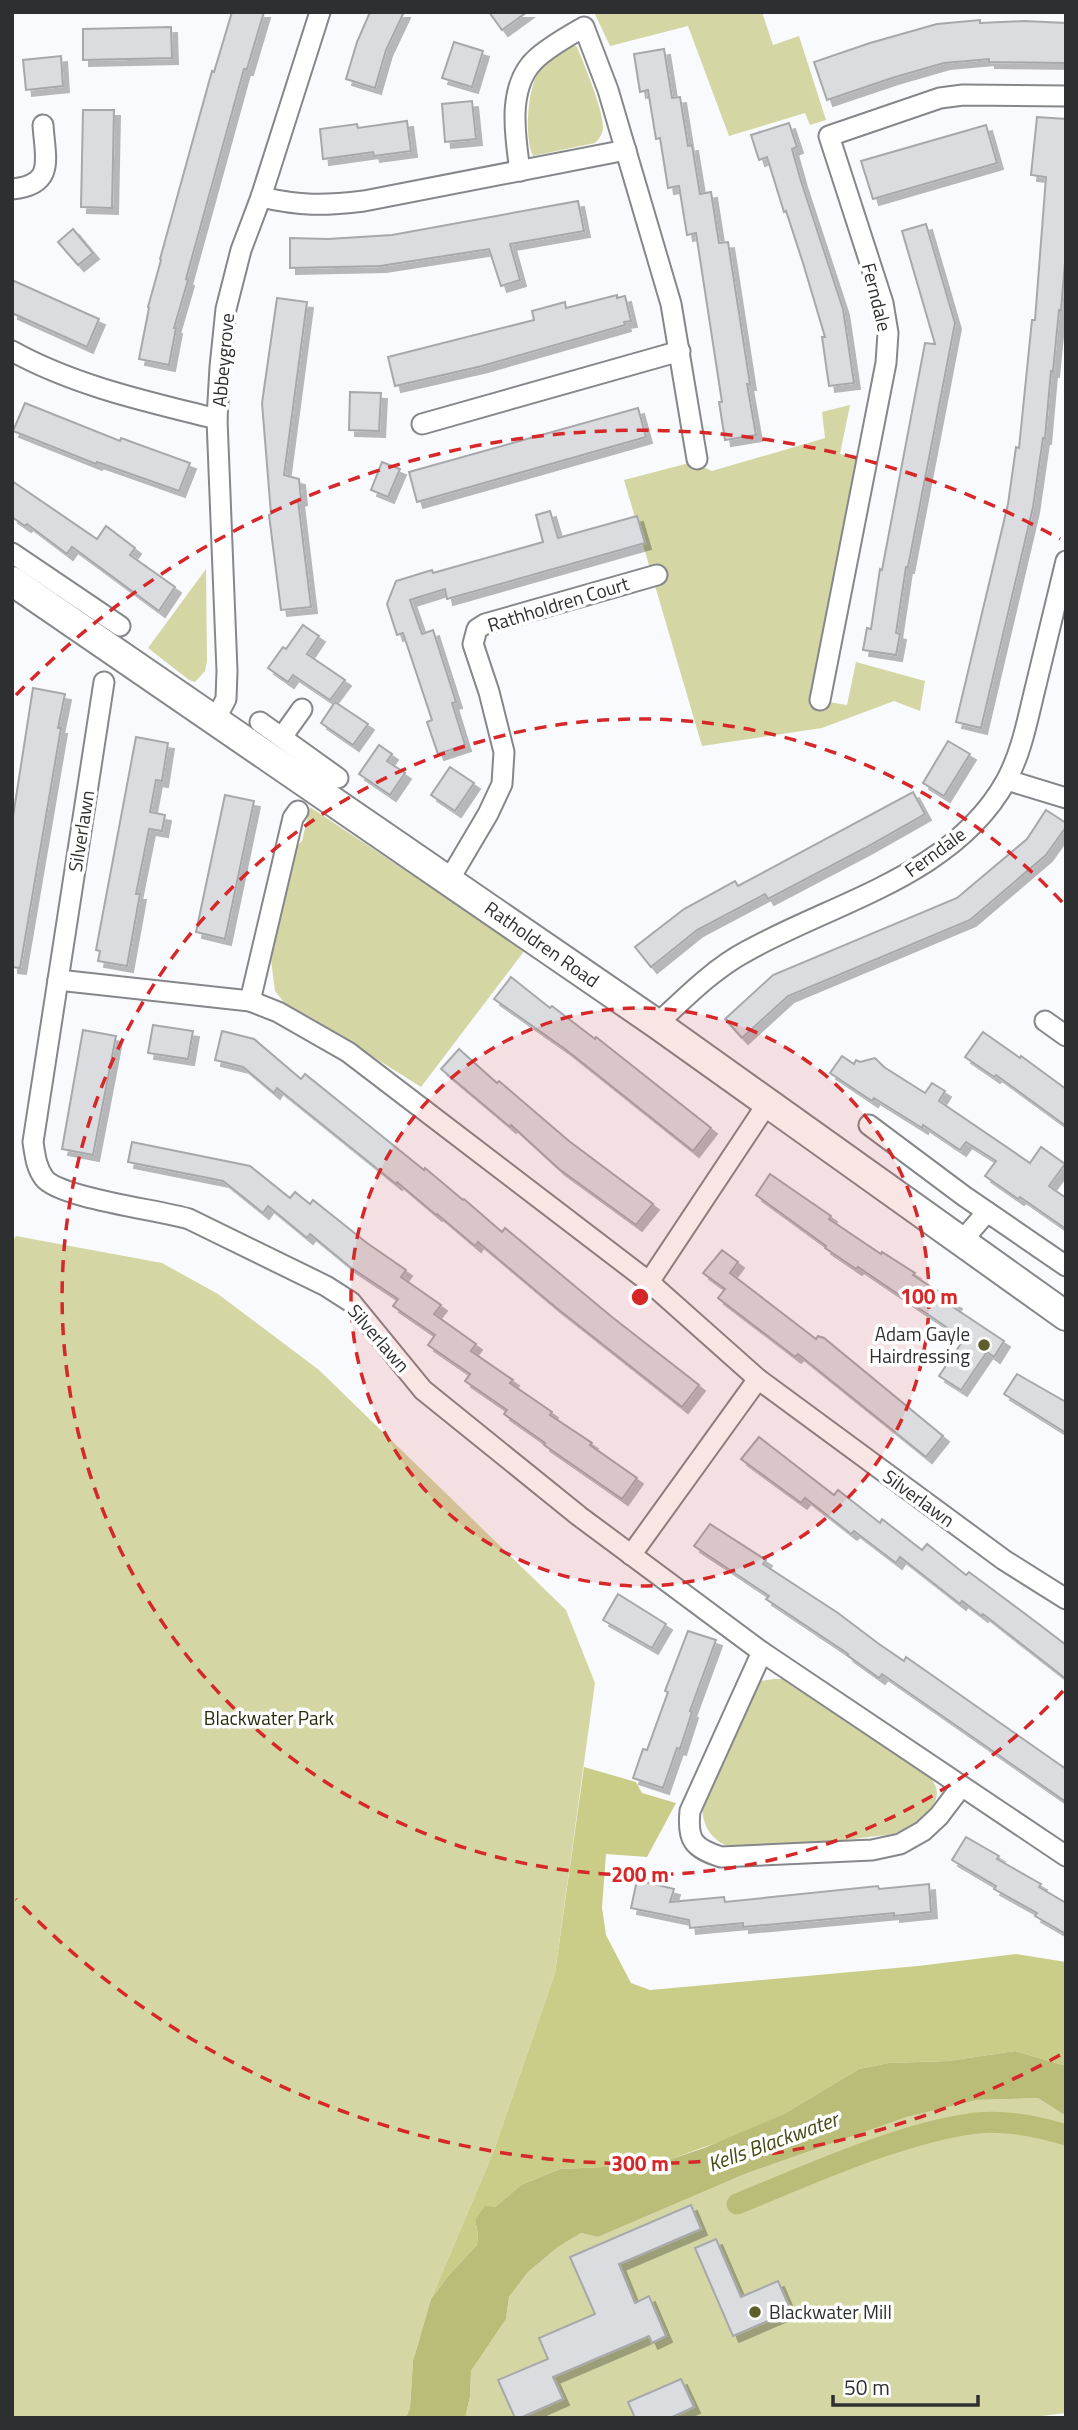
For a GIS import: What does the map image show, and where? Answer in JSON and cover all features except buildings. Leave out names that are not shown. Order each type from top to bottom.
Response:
[{"type":"street","name":"Abbeygrove","points":[[215,720],[226,699],[227,671],[217,419],[219,367],[226,309],[241,250],[261,197],[320,12]]},
{"type":"street","points":[[520,171],[515,114],[519,89],[528,68],[536,58],[584,27],[608,90],[671,304],[697,459]]},
{"type":"street","name":"Ferndale","points":[[820,699],[886,363],[888,333],[883,303],[830,136],[940,98],[963,95],[1066,96]]},
{"type":"street","points":[[12,189],[36,184],[43,176],[43,125]]},
{"type":"street","points":[[261,197],[291,204],[324,206],[364,201],[626,150]]},
{"type":"street","points":[[12,351],[78,379],[150,403],[217,419]]},
{"type":"street","points":[[422,424],[680,351]]},
{"type":"street","points":[[12,553],[120,626]]},
{"type":"street","name":"Ferndale","points":[[657,1024],[705,979],[744,952],[900,877],[935,856],[969,828],[994,800],[1007,780],[1024,735],[1066,561]]},
{"type":"street","name":"Rathholdren Court","points":[[449,880],[488,814],[502,784],[504,752],[489,692],[473,644],[477,629],[485,624],[657,575]]},
{"type":"street","name":"Ratholdren Road","points":[[12,580],[215,720],[304,767],[449,880],[657,1024],[1066,1316]]},
{"type":"street","name":"Silverlawn","points":[[104,682],[33,1142],[36,1163],[46,1180],[64,1190],[190,1219],[326,1286],[351,1302],[423,1391],[579,1516],[762,1652],[1066,1856]]},
{"type":"street","points":[[282,737],[302,709]]},
{"type":"street","points":[[260,722],[282,737],[304,767],[338,778]]},
{"type":"street","points":[[1007,780],[1066,799]]},
{"type":"street","points":[[250,1001],[293,818],[298,811]]},
{"type":"street","name":"Silverlawn","points":[[58,980],[250,1001],[278,1012],[348,1052],[649,1282],[758,1380],[1004,1560],[1066,1600]]},
{"type":"street","points":[[1045,1021],[1066,1035]]},
{"type":"street","points":[[649,1282],[767,1104]]},
{"type":"street","points":[[869,1125],[1066,1266]]},
{"type":"street","points":[[961,1242],[987,1212]]},
{"type":"street","points":[[631,1555],[758,1380]]},
{"type":"street","points":[[762,1652],[690,1811],[688,1828],[692,1842],[706,1852],[721,1857],[872,1850],[900,1844],[923,1831],[939,1816],[961,1787]]},
{"type":"green space","points":[[594,12],[762,12],[773,45],[799,36],[826,120],[810,125],[805,113],[729,136],[688,26],[610,46]]},
{"type":"green space","points":[[572,44],[577,47],[589,76],[602,121],[602,133],[595,143],[533,156],[528,137],[528,111],[536,76],[544,65]]},
{"type":"green space","points":[[850,405],[840,454],[858,457],[811,699],[847,705],[856,662],[925,681],[920,711],[894,701],[822,728],[702,746],[624,480],[693,462],[712,471],[825,438],[822,412]]},
{"type":"green space","points":[[206,569],[207,661],[205,671],[195,682],[148,648]]},
{"type":"green space","points":[[310,807],[525,950],[421,1087],[310,1017],[290,1010],[275,991],[271,960],[289,855],[302,841]]},
{"type":"green space","name":"Blackwater Park","points":[[16,1236],[162,1263],[218,1294],[319,1370],[566,1610],[595,1683],[555,1973],[493,2153],[431,2299],[413,2361],[410,2408],[406,2418],[12,2418],[12,1242]]},
{"type":"green space","points":[[785,1679],[924,1769],[937,1790],[932,1807],[927,1813],[894,1834],[758,1848],[727,1846],[715,1838],[705,1823],[702,1803],[752,1689],[760,1681]]},
{"type":"green space","points":[[1038,2098],[1066,2116],[1066,2413],[1025,2418],[465,2418],[470,2397],[471,2371],[506,2319],[509,2297],[528,2272],[558,2247],[581,2233],[598,2237],[745,2174],[907,2117],[977,2100]]},
{"type":"shaded area","points":[[584,1767],[636,1782],[642,1793],[676,1803],[647,1857],[606,1854],[602,1908],[606,1935],[631,1983],[650,1990],[918,1966],[1016,1954],[1066,1962],[1066,2066],[1015,2051],[948,2061],[889,2063],[859,2069],[784,2114],[727,2139],[668,2160],[625,2166],[560,2169],[521,2185],[475,2220],[477,2245],[431,2299],[493,2153],[555,1973]]},
{"type":"water","name":"Kells Blackwater","points":[[1015,2051],[1066,2066],[1066,2116],[1038,2098],[977,2100],[907,2117],[745,2174],[598,2237],[581,2233],[558,2247],[528,2272],[509,2297],[506,2319],[471,2371],[470,2397],[465,2418],[406,2418],[410,2408],[413,2361],[431,2299],[477,2245],[475,2220],[485,2206],[495,2207],[521,2185],[560,2169],[625,2166],[668,2160],[704,2148],[784,2114],[859,2069],[889,2063],[948,2061]]},
{"type":"waterway","points":[[737,2204],[855,2156],[947,2128],[999,2122],[1033,2126],[1066,2135]]},
{"type":"place","name":"Adam Gayle Hairdressing","points":[[984,1345]]},
{"type":"place","name":"Blackwater Mill","points":[[755,2312]]}]
